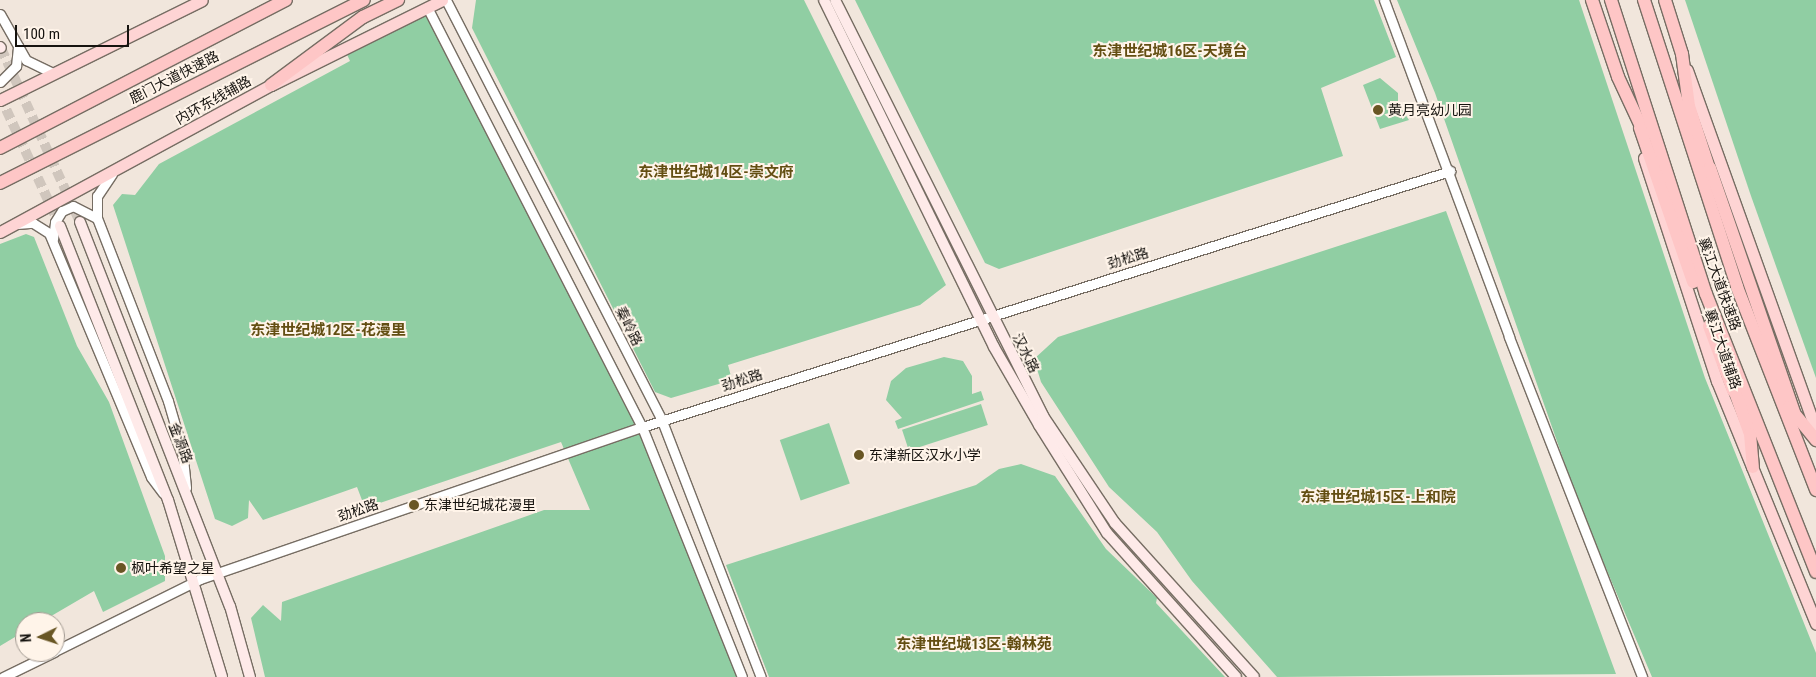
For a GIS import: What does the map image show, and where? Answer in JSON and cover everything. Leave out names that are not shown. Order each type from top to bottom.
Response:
[{"type":"highway","name":"鹿门大道快速路","points":[[0,148],[286,0]]},
{"type":"highway","name":"鹿门大道快速路","points":[[0,183],[364,0]]},
{"type":"highway","points":[[271,85],[363,17],[398,0]]},
{"type":"highway","points":[[1592,0],[1618,78],[1640,128],[1750,434],[1753,467]]},
{"type":"highway","name":"襄江大道快速路","points":[[1611,0],[1662,165],[1725,342],[1816,572]]},
{"type":"highway","name":"襄江大道快速路","points":[[1644,0],[1720,234],[1778,396],[1816,490]]},
{"type":"highway","points":[[1665,0],[1682,54],[1689,106],[1794,412]]},
{"type":"highway","points":[[1640,128],[1662,165]]},
{"type":"highway","points":[[1710,168],[1720,234]]},
{"type":"highway","points":[[1725,342],[1733,391]]},
{"type":"highway","points":[[1778,396],[1794,412],[1816,440]]},
{"type":"main road","points":[[0,100],[202,0]]},
{"type":"main road","name":"内环东线辅路","points":[[0,232],[112,174],[271,85],[444,0]]},
{"type":"main road","name":"汉水路","points":[[824,0],[980,318],[1039,425],[1107,533],[1236,677]]},
{"type":"main road","name":"汉水路","points":[[836,0],[991,315],[1043,416],[1115,523],[1254,677]]},
{"type":"main road","points":[[1682,54],[1816,431]]},
{"type":"main road","name":"襄江大道辅路","points":[[1618,78],[1717,381],[1816,624]]},
{"type":"main road","name":"金源路","points":[[80,222],[217,573],[250,677]]},
{"type":"main road","points":[[60,226],[168,500],[222,677]]},
{"type":"street","name":"秦岭路","points":[[444,0],[662,420],[761,677]]},
{"type":"street","points":[[1384,0],[1450,171],[1509,337],[1642,677]]},
{"type":"street","points":[[427,7],[642,427],[742,677]]},
{"type":"street","points":[[0,14],[26,60],[53,73]]},
{"type":"street","points":[[0,82],[16,66],[18,46]]},
{"type":"street","name":"劲松路","points":[[65,646],[194,582],[217,573],[662,420],[1450,171]]},
{"type":"street","points":[[112,174],[97,196],[97,218],[168,401],[182,449],[187,496]]},
{"type":"street","points":[[53,242],[55,222],[62,211],[73,206],[97,218]]},
{"type":"street","points":[[14,225],[33,223],[49,233],[151,478],[168,500]]},
{"type":"street","name":"劲松路","points":[[3,677],[34,662]]},
{"type":"green space","points":[[476,0],[804,0],[946,285],[920,305],[728,365],[732,380],[671,398],[655,392],[472,28]]},
{"type":"green space","points":[[855,0],[1374,0],[1396,57],[1321,88],[1343,156],[999,269],[985,263]]},
{"type":"green space","points":[[1397,0],[1579,0],[1705,378],[1816,653],[1816,677],[1652,677],[1580,507],[1435,93]]},
{"type":"green space","points":[[1685,0],[1816,0],[1816,378],[1751,196]]},
{"type":"green space","points":[[427,7],[642,427],[741,677],[265,677],[251,618],[263,605],[281,621],[282,602],[544,510],[590,510],[561,442],[365,508],[357,487],[263,520],[249,500],[248,518],[232,526],[215,519],[113,205],[122,194],[135,195],[159,164],[350,61],[344,48]]},
{"type":"green space","points":[[1380,78],[1398,93],[1398,104],[1409,120],[1380,129],[1363,85]]},
{"type":"green space","points":[[1446,211],[1616,674],[1277,677],[1192,581],[1157,532],[1109,487],[1041,382],[1034,359],[1058,337]]},
{"type":"green space","points":[[26,234],[34,237],[77,346],[109,402],[165,556],[165,581],[103,612],[94,591],[58,612],[15,612],[15,637],[0,646],[0,244]]},
{"type":"green space","points":[[944,357],[963,361],[972,376],[972,394],[981,391],[984,400],[898,429],[895,421],[902,418],[886,400],[891,381],[906,368]]},
{"type":"green space","points":[[981,404],[988,425],[909,451],[902,430]]},
{"type":"green space","points":[[829,423],[850,484],[801,500],[780,440]]},
{"type":"green space","points":[[1021,464],[1055,476],[1106,549],[1157,598],[1156,603],[1225,677],[769,677],[726,565],[976,485],[999,469]]},
{"type":"tunnel","points":[[1,48],[80,222]]},
{"type":"tunnel","points":[[0,96],[60,226]]},
{"type":"place","name":"黄月亮幼儿园","points":[[1378,110]]},
{"type":"place","name":"东津新区汉水小学","points":[[859,455]]},
{"type":"place","name":"东津世纪城花漫里","points":[[414,505]]},
{"type":"place","name":"枫叶希望之星","points":[[121,568]]},
{"type":"district","name":"东津世纪城16区-天境台","points":[[1170,52]]},
{"type":"district","name":"东津世纪城14区-崇文府","points":[[716,173]]},
{"type":"district","name":"东津世纪城12区-花漫里","points":[[328,331]]},
{"type":"district","name":"东津世纪城15区-上和院","points":[[1378,498]]},
{"type":"district","name":"东津世纪城13区-翰林苑","points":[[974,645]]}]
